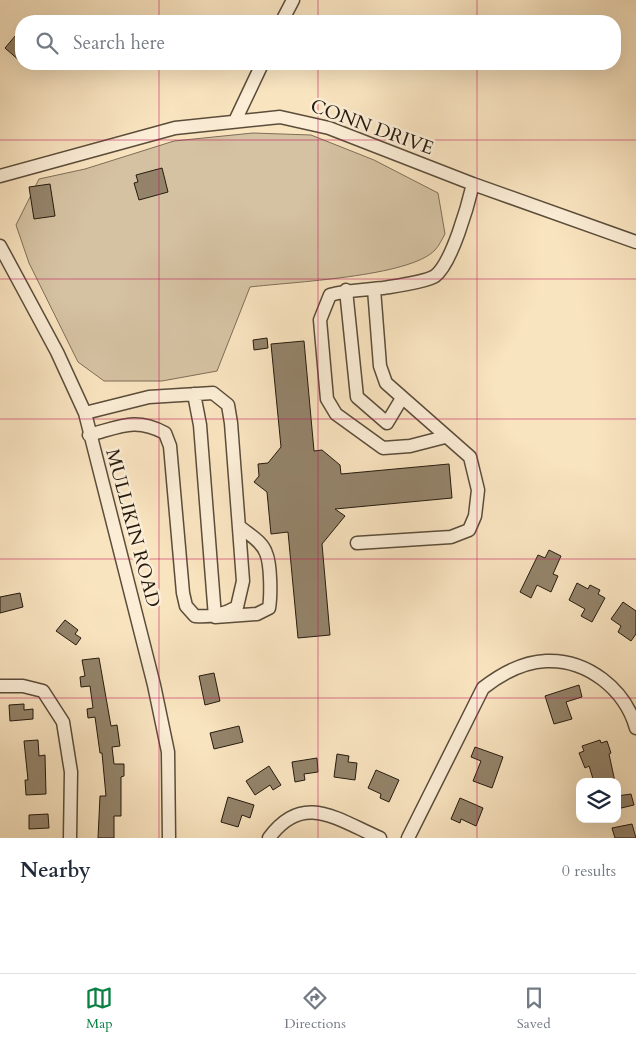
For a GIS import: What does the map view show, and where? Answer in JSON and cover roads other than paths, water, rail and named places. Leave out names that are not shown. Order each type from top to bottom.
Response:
[{"type":"street","points":[[285,15],[292,0]]},
{"type":"street","points":[[235,121],[259,70]]},
{"type":"street","name":"CONN DRIVE","points":[[0,176],[175,128],[280,116],[329,128],[473,184],[636,242]]},
{"type":"street","points":[[445,437],[410,446],[383,448],[336,414],[327,399],[320,320],[330,295],[346,290],[374,289],[435,276],[445,262],[456,237],[473,184]]},
{"type":"street","name":"MULLIKIN ROAD","points":[[0,246],[57,352],[85,413],[89,435],[154,685],[168,752],[169,838]]},
{"type":"street","points":[[357,544],[451,537],[469,530],[476,516],[478,490],[470,457],[445,437],[386,383],[380,366],[374,289]]},
{"type":"street","points":[[346,290],[357,397],[387,423],[402,398]]},
{"type":"street","points":[[85,413],[149,397],[213,392],[228,405],[232,423],[243,582],[241,598],[237,606],[215,617]]},
{"type":"street","points":[[194,394],[200,425],[215,617]]},
{"type":"street","points":[[89,435],[138,422],[165,432],[170,446],[183,593],[186,606],[196,616],[215,617],[257,614],[269,608],[271,599],[267,554],[259,543],[239,526]]},
{"type":"street","points":[[408,838],[483,688],[502,674],[521,666],[546,661],[571,664],[598,675],[621,697],[636,728]]},
{"type":"street","points":[[0,686],[23,686],[43,691],[63,722],[72,772],[70,838]]},
{"type":"street","points":[[268,838],[293,815],[316,811],[380,838]]}]
